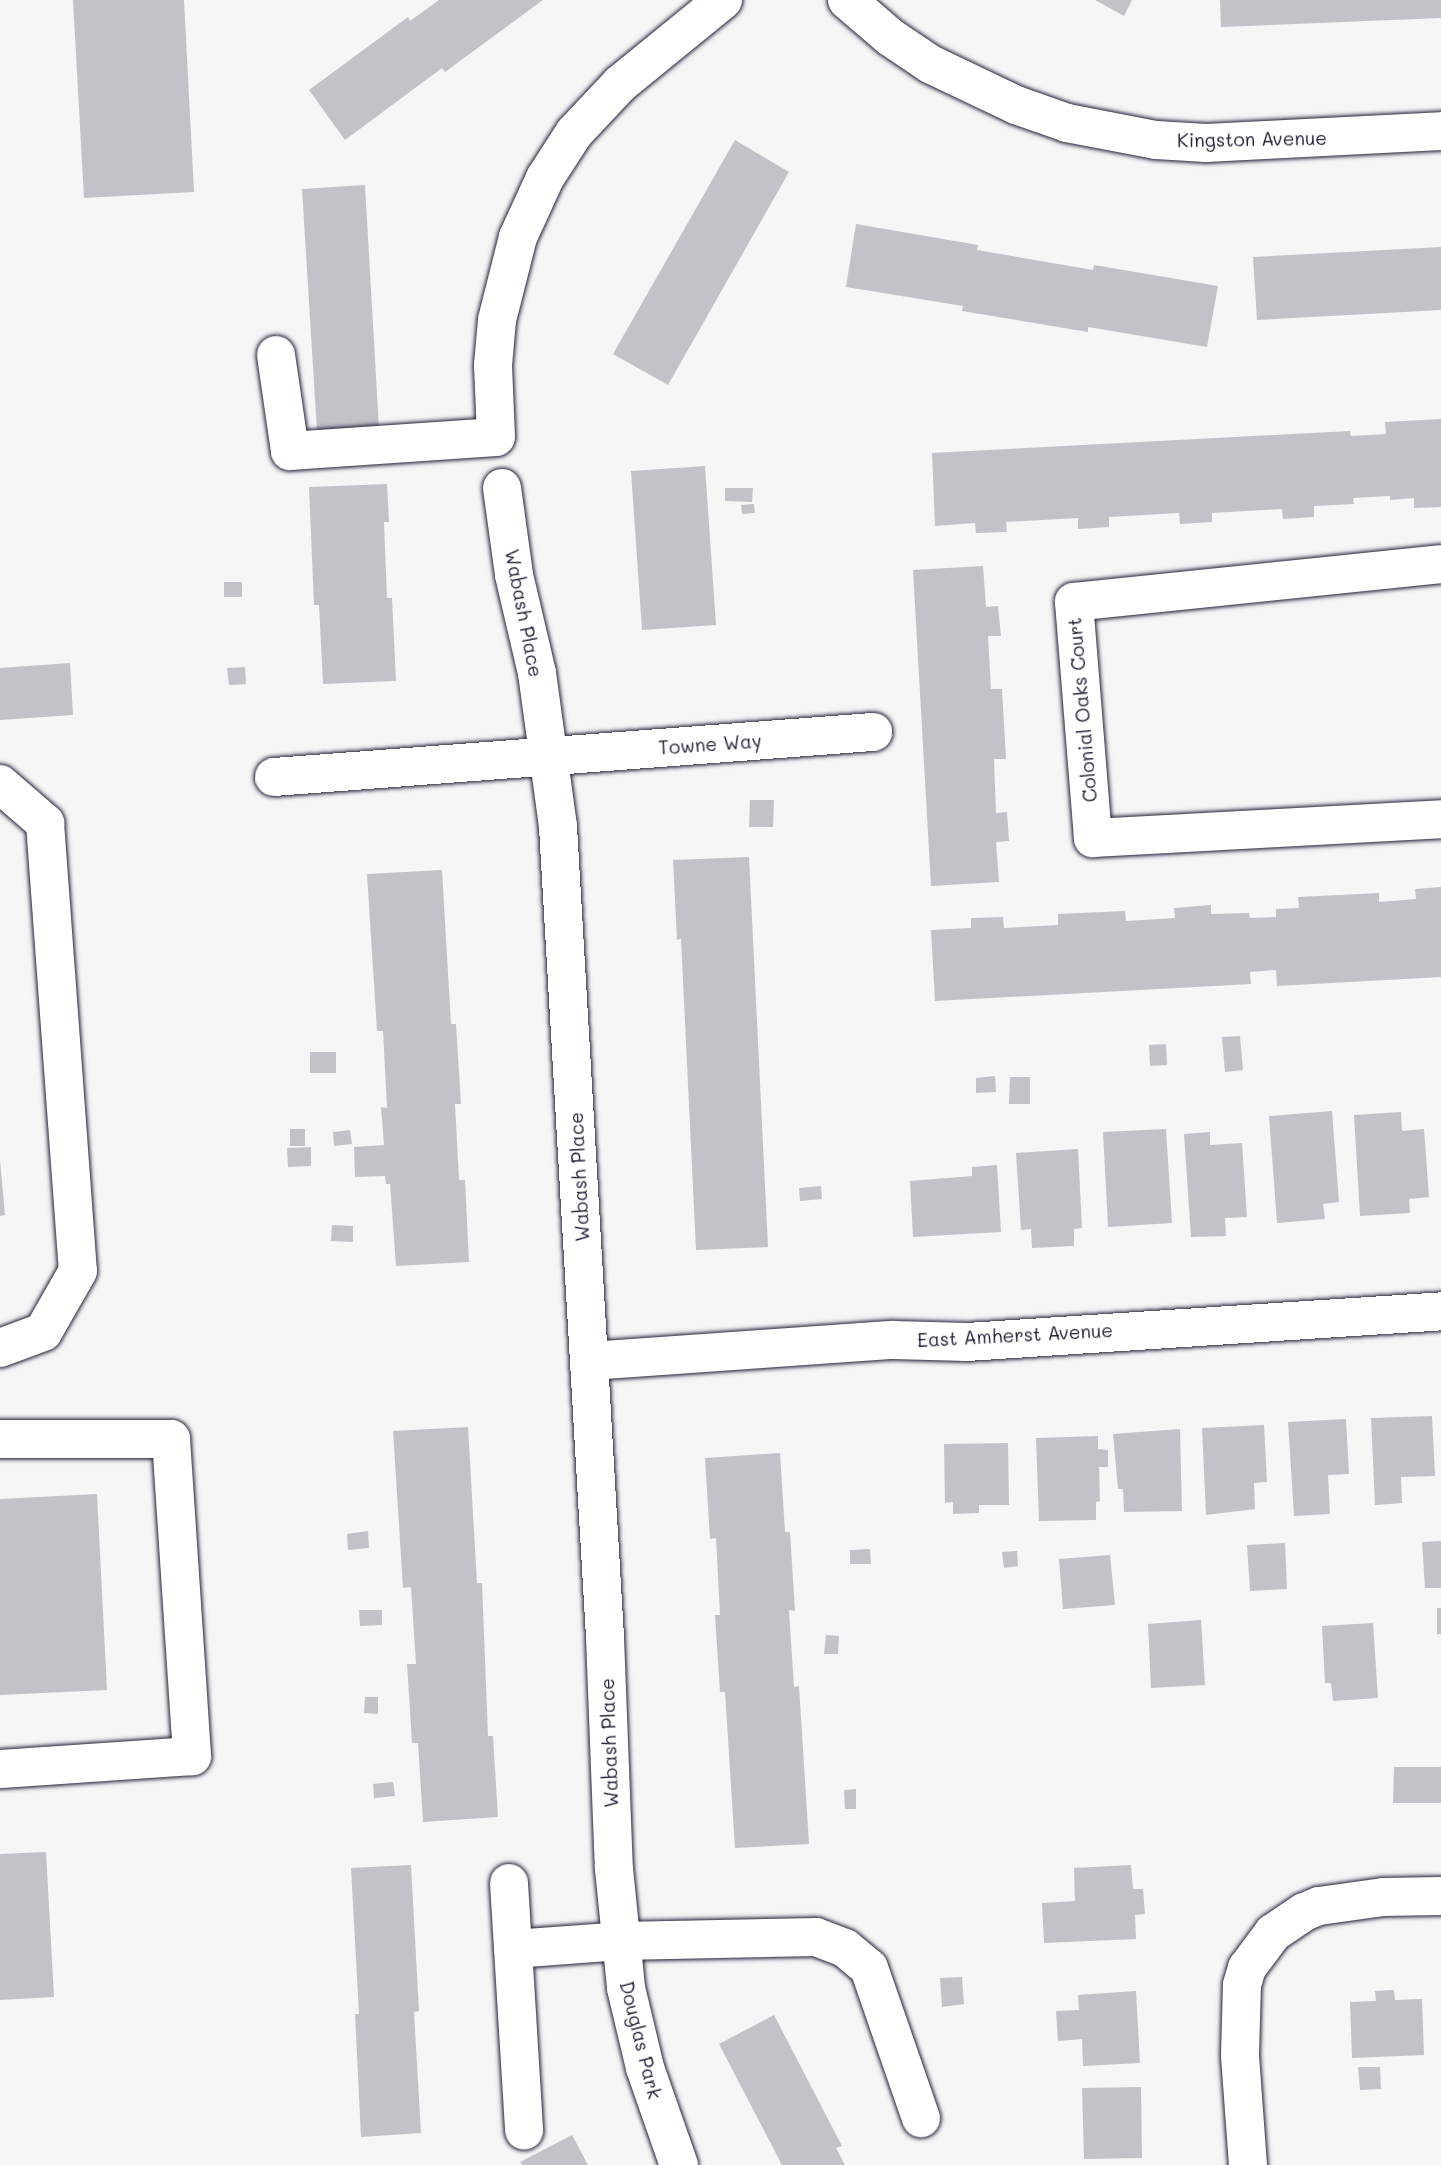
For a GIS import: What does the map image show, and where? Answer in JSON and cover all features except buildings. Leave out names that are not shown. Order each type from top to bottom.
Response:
[{"type":"street","points":[[276,355],[290,451],[496,437],[493,365],[497,320],[517,237],[545,178],[574,133],[620,84],[723,0]]},
{"type":"street","name":"Kingston Avenue","points":[[847,0],[890,37],[930,64],[1016,105],[1067,123],[1156,140],[1206,142],[1441,131]]},
{"type":"street","name":"Wabash Place","points":[[502,488],[514,575],[537,673],[558,827],[590,1361],[614,1869]]},
{"type":"street","name":"Colonial Oaks Court","points":[[1441,564],[1074,602],[1093,838],[1441,819]]},
{"type":"street","name":"Towne Way","points":[[274,777],[873,732]]},
{"type":"street","points":[[0,784],[45,822],[79,1271],[43,1332],[0,1348]]},
{"type":"street","name":"East Amherst Avenue","points":[[590,1361],[893,1340],[967,1342],[1441,1311]]},
{"type":"street","points":[[0,1439],[171,1439],[192,1756],[0,1769]]},
{"type":"street","name":"Douglas Park","points":[[614,1869],[626,1988],[645,2068],[679,2165]]},
{"type":"street","points":[[509,1883],[524,2131]]},
{"type":"street","points":[[1248,2165],[1240,2055],[1241,1985],[1247,1968],[1273,1933],[1304,1912],[1319,1906],[1383,1897],[1441,1896]]},
{"type":"street","points":[[513,1949],[621,1941],[816,1937],[845,1948],[869,1968],[921,2118]]}]
